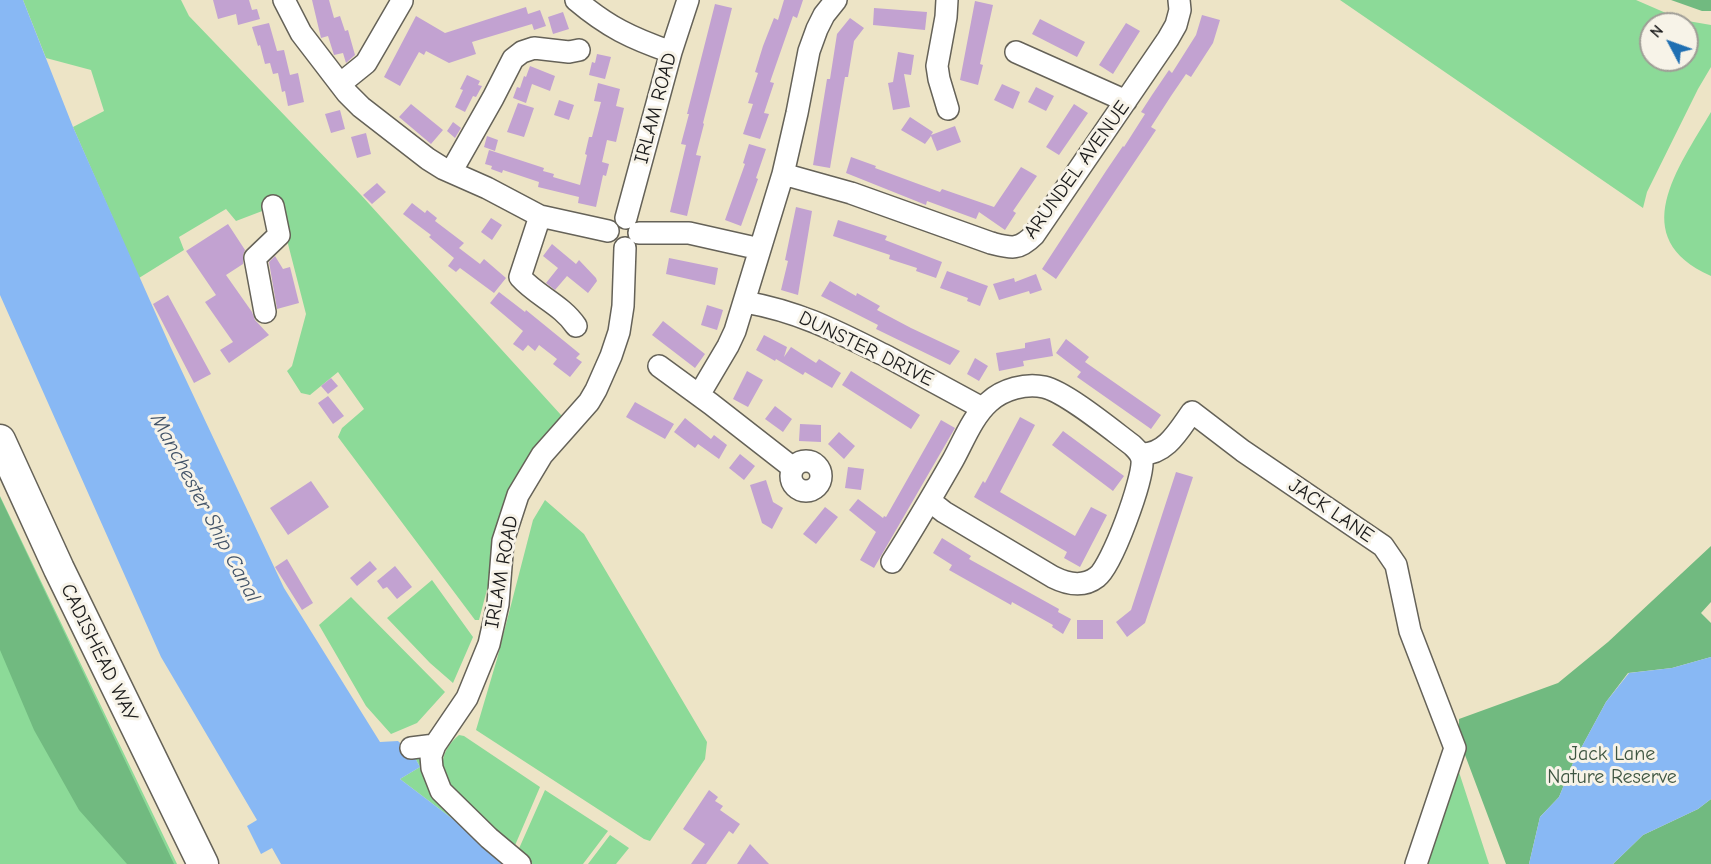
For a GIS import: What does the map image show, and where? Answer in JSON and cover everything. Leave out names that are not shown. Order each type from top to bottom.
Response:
[{"type":"highway","name":"CADISHEAD WAY","points":[[0,440],[64,580],[203,864]]},
{"type":"street","points":[[284,0],[301,33],[340,84],[362,107],[428,159],[451,172],[540,216],[563,223],[608,231],[612,243],[630,233],[688,233],[760,249]]},
{"type":"street","points":[[576,0],[599,20],[620,32],[671,52]]},
{"type":"street","name":"IRLAM ROAD","points":[[435,745],[467,698],[489,644],[498,604],[503,541],[518,495],[542,455],[589,402],[611,356],[619,332],[630,233],[671,52],[688,0]]},
{"type":"street","points":[[699,395],[728,346],[745,302],[783,174],[809,51],[824,15],[836,0]]},
{"type":"street","points":[[941,101],[937,66],[947,0]]},
{"type":"street","name":"ARUNDEL AVENUE","points":[[783,174],[851,193],[991,243],[1010,248],[1019,247],[1034,236],[1176,25],[1180,10],[1179,0]]},
{"type":"street","points":[[340,84],[366,63],[406,3]]},
{"type":"street","points":[[451,172],[494,98],[513,59],[522,52],[534,48],[574,57]]},
{"type":"street","points":[[1021,60],[1126,101]]},
{"type":"street","points":[[265,312],[255,258],[279,235],[273,206]]},
{"type":"street","points":[[540,216],[520,277],[527,285],[566,313],[576,326]]},
{"type":"street","name":"DUNSTER DRIVE","points":[[745,302],[773,307],[830,327],[982,408]]},
{"type":"street","points":[[663,374],[699,395],[793,468]]},
{"type":"street","points":[[892,562],[930,501],[982,408],[997,396],[1016,388],[1047,387],[1132,445],[1141,454],[1139,478],[1120,537],[1099,576],[1089,582],[1065,583],[1053,577],[944,512],[930,501]]},
{"type":"street","name":"JACK LANE","points":[[1141,454],[1149,454],[1165,447],[1192,412],[1243,451],[1383,546],[1396,566],[1410,631],[1455,748],[1416,864]]},
{"type":"street","points":[[411,748],[435,745],[432,768],[436,783],[489,838],[520,864]]},
{"type":"green space","points":[[23,0],[181,0],[189,16],[361,195],[571,426],[501,536],[479,620],[475,620],[338,437],[342,428],[364,409],[338,372],[310,395],[301,393],[287,371],[292,366],[306,314],[278,205],[236,221],[226,209],[179,237],[184,250],[139,278],[73,127],[104,111],[91,70],[46,58]]},
{"type":"green space","points":[[1340,0],[1636,0],[1664,12],[1639,12],[1639,72],[1699,72],[1699,23],[1711,25],[1711,67],[1647,192],[1643,208]]},
{"type":"green space","points":[[1671,0],[1711,0],[1711,11],[1702,11]]},
{"type":"green space","points":[[1711,112],[1711,276],[1685,260],[1670,242],[1665,222],[1666,201],[1674,178]]},
{"type":"green space","points":[[0,496],[177,864],[0,864]]},
{"type":"green space","points":[[0,497],[174,864],[127,864],[79,810],[34,730],[0,650]]},
{"type":"green space","points":[[545,500],[584,534],[707,742],[705,759],[650,841],[476,730],[533,520]]},
{"type":"green space","points":[[1711,546],[1711,602],[1701,613],[1711,623],[1711,657],[1672,668],[1628,673],[1606,702],[1573,763],[1559,797],[1540,817],[1529,864],[1506,864],[1459,739],[1459,719],[1558,683],[1608,642]]},
{"type":"green space","points":[[432,580],[473,637],[453,683],[430,663],[387,618]]},
{"type":"green space","points":[[351,597],[445,692],[417,723],[391,734],[366,706],[319,625]]},
{"type":"green space","points":[[459,735],[464,736],[540,787],[513,850],[462,799],[446,777],[443,768],[445,754]]},
{"type":"green space","points":[[419,753],[512,864],[502,864],[458,823],[400,779],[420,767],[414,756]]},
{"type":"green space","points":[[1458,769],[1489,864],[1425,864]]},
{"type":"green space","points":[[545,790],[608,831],[583,864],[530,864],[517,853]]},
{"type":"green space","points":[[1711,799],[1711,864],[1613,864],[1643,835],[1698,809]]},
{"type":"green space","points":[[610,835],[629,848],[616,864],[588,864]]},
{"type":"water","name":"Manchester Ship Canal","points":[[0,0],[23,0],[73,127],[171,348],[284,588],[380,742],[398,741],[414,756],[420,767],[400,779],[458,823],[502,864],[281,864],[272,848],[261,854],[247,826],[257,820],[161,657],[0,295]]},
{"type":"water","points":[[1711,657],[1711,799],[1698,809],[1643,835],[1613,864],[1529,864],[1540,817],[1559,797],[1573,763],[1606,702],[1629,673],[1672,668]]},
{"type":"building","points":[[213,0],[249,0],[252,10],[257,9],[260,19],[238,25],[236,14],[218,19]]},
{"type":"building","points":[[312,0],[329,0],[334,18],[340,16],[345,31],[348,30],[355,55],[346,63],[343,53],[334,55],[328,36],[321,38]]},
{"type":"building","points":[[784,0],[803,0],[797,18],[793,16],[770,82],[774,83],[764,113],[769,114],[760,139],[743,134],[753,104],[748,103],[758,73],[755,72],[763,46],[774,18],[778,20]]},
{"type":"building","points":[[975,1],[993,5],[980,64],[983,65],[978,85],[960,80]]},
{"type":"building","points":[[715,4],[732,8],[696,155],[701,156],[687,216],[670,212],[686,145],[681,144],[689,114],[687,114]]},
{"type":"building","points":[[526,7],[528,14],[540,10],[546,26],[534,30],[532,24],[472,42],[476,54],[449,63],[426,51],[424,55],[419,52],[400,86],[384,77],[416,16],[445,33]]},
{"type":"building","points":[[874,8],[927,12],[925,30],[873,25]]},
{"type":"building","points":[[563,12],[569,29],[553,34],[548,17]]},
{"type":"building","points":[[1202,15],[1220,20],[1213,43],[1191,77],[1186,74],[1171,96],[1151,127],[1156,130],[1056,279],[1042,269],[1145,114],[1141,112],[1152,95],[1169,70],[1172,73],[1196,35]]},
{"type":"building","points":[[850,18],[864,28],[854,41],[848,77],[845,77],[830,168],[813,165],[837,34]]},
{"type":"building","points":[[1040,19],[1085,42],[1077,57],[1032,34]]},
{"type":"building","points":[[269,23],[277,51],[284,50],[290,75],[298,73],[304,102],[288,106],[278,73],[273,74],[270,63],[265,64],[252,27]]},
{"type":"building","points":[[1126,23],[1140,31],[1113,74],[1099,65]]},
{"type":"building","points":[[898,52],[914,55],[911,75],[904,74],[910,107],[893,110],[888,83],[893,82]]},
{"type":"building","points":[[597,54],[611,57],[605,79],[589,75],[592,62],[595,63]]},
{"type":"building","points":[[530,66],[555,76],[550,91],[532,84],[526,103],[513,98]]},
{"type":"building","points":[[467,75],[480,81],[478,85],[482,86],[476,97],[473,96],[465,112],[455,107]]},
{"type":"building","points":[[598,83],[620,89],[616,106],[624,108],[616,142],[607,140],[602,162],[609,164],[606,176],[603,175],[596,207],[578,203],[579,197],[538,187],[539,182],[503,170],[502,173],[485,164],[489,150],[544,168],[543,171],[554,174],[553,177],[580,185],[589,137],[592,137],[601,102],[594,101]]},
{"type":"building","points":[[1002,84],[1020,92],[1013,109],[994,100]]},
{"type":"building","points":[[1036,87],[1054,96],[1046,111],[1028,102]]},
{"type":"building","points":[[559,100],[574,105],[569,120],[554,115]]},
{"type":"building","points":[[518,103],[534,108],[524,137],[507,132]]},
{"type":"building","points":[[411,104],[443,130],[431,144],[399,117]]},
{"type":"building","points":[[1074,104],[1088,113],[1059,155],[1046,147]]},
{"type":"building","points":[[340,110],[345,129],[331,133],[325,114]]},
{"type":"building","points":[[910,117],[933,132],[931,135],[955,126],[961,142],[937,151],[931,136],[925,144],[901,130]]},
{"type":"building","points":[[453,122],[461,128],[455,138],[447,131]]},
{"type":"building","points":[[366,133],[371,154],[357,158],[351,137]]},
{"type":"building","points":[[487,136],[498,140],[495,151],[484,147]]},
{"type":"building","points":[[749,144],[766,149],[741,226],[725,220],[745,164],[743,163]]},
{"type":"building","points":[[851,157],[940,192],[942,189],[994,207],[1021,167],[1037,176],[1013,211],[1016,213],[1005,230],[979,212],[976,219],[927,201],[926,205],[846,173]]},
{"type":"building","points":[[377,183],[386,192],[372,204],[363,195]]},
{"type":"building","points":[[412,203],[425,213],[427,210],[437,218],[435,221],[464,243],[459,248],[480,264],[484,259],[506,278],[494,293],[460,268],[456,272],[448,266],[454,258],[429,237],[431,235],[403,214]]},
{"type":"building","points":[[796,207],[812,211],[798,295],[781,290]]},
{"type":"building","points":[[491,218],[502,225],[492,240],[481,232]]},
{"type":"building","points":[[838,220],[887,236],[885,240],[942,262],[936,278],[916,271],[917,268],[889,259],[890,255],[833,236]]},
{"type":"building","points":[[228,224],[245,250],[243,264],[226,275],[252,312],[255,320],[269,335],[229,363],[220,350],[233,342],[205,302],[216,295],[186,251]]},
{"type":"building","points":[[552,244],[576,264],[579,260],[596,278],[597,281],[588,293],[567,276],[555,290],[546,283],[558,268],[543,256]]},
{"type":"building","points":[[275,256],[283,269],[290,267],[299,303],[277,309],[269,262]]},
{"type":"building","points":[[669,258],[718,268],[715,285],[666,274]]},
{"type":"building","points":[[947,271],[988,286],[980,306],[967,301],[968,298],[940,288]]},
{"type":"building","points":[[1036,274],[1042,290],[1030,294],[1029,291],[999,300],[993,284],[1014,278],[1015,282]]},
{"type":"building","points":[[830,281],[880,306],[877,310],[960,351],[950,365],[876,329],[878,325],[821,296]]},
{"type":"building","points":[[499,292],[525,312],[526,310],[580,354],[576,358],[582,362],[570,377],[553,364],[557,359],[539,345],[535,351],[528,345],[523,351],[513,344],[523,331],[490,303]]},
{"type":"building","points":[[168,295],[211,374],[194,383],[153,304]]},
{"type":"building","points":[[707,305],[723,310],[717,330],[701,325]]},
{"type":"building","points":[[663,321],[705,354],[695,368],[652,335]]},
{"type":"building","points":[[764,335],[787,347],[784,357],[791,347],[816,363],[819,359],[841,373],[832,388],[805,372],[803,375],[756,350]]},
{"type":"building","points":[[1050,338],[1053,356],[1023,361],[1024,366],[999,371],[996,353],[1025,348],[1025,343]]},
{"type":"building","points":[[1066,339],[1089,357],[1085,362],[1161,415],[1151,429],[1077,377],[1081,372],[1056,353]]},
{"type":"building","points":[[975,358],[988,366],[979,381],[967,374]]},
{"type":"building","points":[[747,371],[763,380],[748,407],[733,399]]},
{"type":"building","points":[[851,371],[920,415],[911,429],[842,385]]},
{"type":"building","points":[[331,378],[338,386],[328,394],[321,386]]},
{"type":"building","points":[[328,396],[344,416],[333,424],[318,403]]},
{"type":"building","points":[[635,402],[674,424],[665,439],[626,417]]},
{"type":"building","points":[[775,406],[792,419],[783,432],[765,419]]},
{"type":"building","points":[[1020,417],[1035,425],[1000,492],[1075,536],[1091,507],[1107,515],[1080,567],[1064,558],[1067,552],[974,497],[983,481],[985,483]]},
{"type":"building","points":[[685,418],[711,439],[714,435],[727,445],[719,459],[698,444],[695,448],[674,432]]},
{"type":"building","points":[[941,420],[955,428],[874,568],[860,560],[876,532],[849,510],[858,499],[883,518],[886,517]]},
{"type":"building","points":[[800,424],[821,425],[821,442],[799,441]]},
{"type":"building","points":[[1063,431],[1124,476],[1113,491],[1052,445]]},
{"type":"building","points":[[839,432],[855,446],[844,459],[828,444]]},
{"type":"building","points":[[740,454],[755,466],[744,480],[729,468]]},
{"type":"building","points":[[848,467],[864,469],[861,490],[845,488]]},
{"type":"building","points":[[1176,472],[1193,477],[1145,623],[1127,637],[1116,622],[1131,610]]},
{"type":"building","points":[[766,480],[773,502],[783,508],[772,529],[762,523],[750,485]]},
{"type":"building","points":[[311,481],[329,507],[288,535],[270,508]]},
{"type":"building","points":[[825,507],[838,517],[816,544],[803,534]]},
{"type":"building","points":[[942,538],[971,556],[969,559],[1059,609],[1058,612],[1071,619],[1063,634],[1052,627],[1053,625],[1012,602],[1011,605],[949,570],[952,565],[933,553]]},
{"type":"building","points":[[287,559],[313,603],[302,610],[275,567]]},
{"type":"building","points":[[370,561],[377,569],[357,586],[350,578]]},
{"type":"building","points":[[395,566],[412,587],[397,599],[387,587],[383,589],[377,581]]},
{"type":"building","points":[[1077,620],[1103,620],[1103,639],[1077,639]]},
{"type":"building","points":[[709,790],[718,797],[715,801],[723,806],[720,810],[740,824],[733,834],[729,831],[706,864],[691,864],[705,844],[683,829]]},
{"type":"building","points":[[750,844],[769,864],[737,864]]},
{"type":"park label","name":"Jack Lane Nature Reserve","points":[[1612,766]]}]
